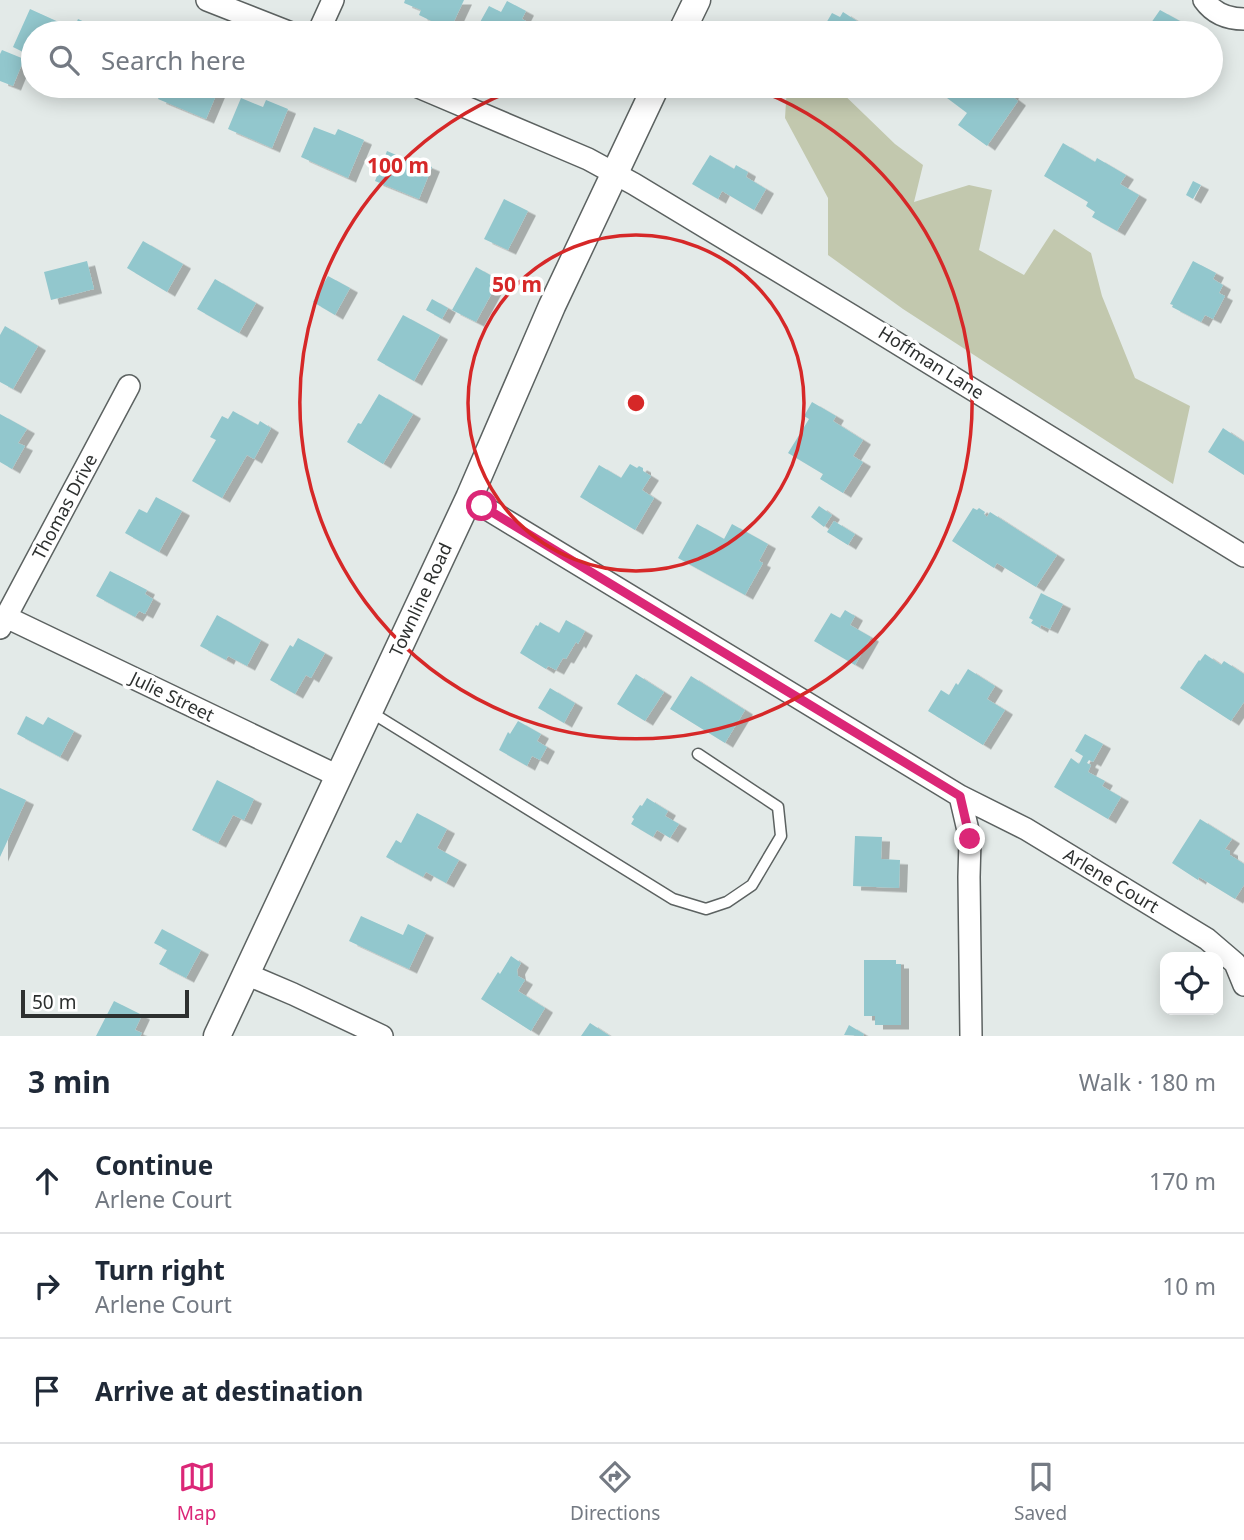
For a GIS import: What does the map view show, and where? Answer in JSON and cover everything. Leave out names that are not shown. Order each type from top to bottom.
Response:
[{"type":"street","points":[[207,0],[260,21]]},
{"type":"street","points":[[323,21],[333,0]]},
{"type":"street","points":[[687,21],[697,0]]},
{"type":"street","points":[[1204,0],[1219,14],[1232,19],[1244,19]]},
{"type":"street","name":"Hoffman Lane","points":[[444,98],[589,159],[851,314],[1244,556]]},
{"type":"street","name":"Townline Road","points":[[217,1036],[469,498],[552,306],[650,98]]},
{"type":"street","name":"Thomas Drive","points":[[3,623],[129,386]]},
{"type":"street","name":"Arlene Court","points":[[469,498],[960,796],[1026,829],[1207,939],[1235,963],[1244,985]]},
{"type":"street","name":"Julie Street","points":[[3,623],[338,776]]},
{"type":"street","points":[[960,796],[970,839],[971,1036]]},
{"type":"street","points":[[246,974],[382,1036]]},
{"type":"lane","points":[[369,711],[673,900],[706,909],[727,902],[752,885],[781,836],[778,807],[698,754]]},
{"type":"green space","points":[[786,98],[847,98],[895,144],[923,165],[914,202],[969,185],[992,190],[979,250],[1024,275],[1054,229],[1091,253],[1102,296],[1135,378],[1190,406],[1173,484],[903,309],[828,255],[828,198],[785,118]]},
{"type":"building","points":[[405,0],[464,0],[454,21],[431,21],[419,15],[421,10],[404,3]]},
{"type":"building","points":[[507,1],[526,11],[522,19],[526,21],[481,21],[489,6],[501,12]]},
{"type":"building","points":[[30,9],[56,21],[25,21]]},
{"type":"building","points":[[1160,10],[1180,21],[1152,21]]},
{"type":"building","points":[[843,12],[857,21],[827,21],[832,13],[840,17]]},
{"type":"building","points":[[21,29],[21,51],[13,47]]},
{"type":"building","points":[[2,50],[21,58],[21,66],[13,86],[0,81]]},
{"type":"building","points":[[158,98],[215,98],[206,119]]},
{"type":"building","points":[[241,98],[263,107],[266,100],[288,109],[272,148],[228,129]]},
{"type":"building","points":[[947,98],[1014,98],[1018,101],[987,146],[958,125],[967,113]]},
{"type":"building","points":[[314,127],[335,135],[338,129],[364,140],[348,178],[301,157]]},
{"type":"building","points":[[1063,143],[1095,162],[1097,158],[1126,175],[1120,184],[1139,195],[1117,231],[1092,217],[1095,212],[1086,206],[1088,202],[1044,176]]},
{"type":"building","points":[[387,151],[432,167],[419,199],[375,181]]},
{"type":"building","points":[[710,155],[734,169],[736,165],[748,172],[746,177],[766,189],[754,210],[722,191],[718,199],[692,184]]},
{"type":"building","points":[[1193,181],[1201,185],[1193,199],[1186,195]]},
{"type":"building","points":[[504,199],[528,211],[508,250],[484,239]]},
{"type":"building","points":[[143,241],[183,264],[167,292],[127,268]]},
{"type":"building","points":[[87,261],[94,289],[51,300],[44,272]]},
{"type":"building","points":[[1193,261],[1216,273],[1213,279],[1223,285],[1219,293],[1225,296],[1213,319],[1205,315],[1201,322],[1170,304]]},
{"type":"building","points":[[476,267],[499,280],[476,322],[452,310]]},
{"type":"building","points":[[328,276],[350,288],[335,315],[313,302]]},
{"type":"building","points":[[215,279],[256,303],[239,333],[197,309]]},
{"type":"building","points":[[432,299],[448,308],[442,319],[426,310]]},
{"type":"building","points":[[403,315],[440,335],[414,381],[377,360]]},
{"type":"building","points":[[5,326],[38,346],[13,389],[0,382],[0,335]]},
{"type":"building","points":[[379,394],[413,414],[383,464],[347,442]]},
{"type":"building","points":[[812,402],[836,416],[833,421],[863,440],[853,456],[863,462],[843,493],[820,479],[823,474],[788,453],[809,419],[804,416]]},
{"type":"building","points":[[233,411],[258,425],[260,421],[271,428],[254,459],[247,455],[222,498],[192,481],[216,440],[210,437],[222,416],[228,419]]},
{"type":"building","points":[[0,414],[27,429],[18,443],[25,446],[12,469],[0,462]]},
{"type":"building","points":[[1223,428],[1244,442],[1244,475],[1208,452]]},
{"type":"building","points":[[630,464],[643,468],[643,471],[651,476],[642,490],[654,498],[635,530],[580,497],[599,465],[621,478]]},
{"type":"building","points":[[156,497],[182,511],[159,552],[125,533],[139,509],[147,513]]},
{"type":"building","points":[[819,506],[832,515],[824,527],[811,517]]},
{"type":"building","points":[[973,508],[979,508],[987,517],[990,512],[1057,555],[1036,587],[997,563],[994,568],[952,541]]},
{"type":"building","points":[[834,521],[855,534],[848,545],[827,532]]},
{"type":"building","points":[[697,524],[724,539],[732,524],[768,544],[759,561],[763,563],[745,595],[678,558]]},
{"type":"building","points":[[110,571],[147,590],[145,594],[153,599],[145,614],[139,611],[135,617],[96,596]]},
{"type":"building","points":[[1041,593],[1063,604],[1050,629],[1041,625],[1040,628],[1031,623],[1033,620],[1029,618]]},
{"type":"building","points":[[845,610],[855,616],[850,625],[871,637],[855,665],[814,641],[831,613],[840,618]]},
{"type":"building","points":[[217,615],[261,640],[247,666],[228,656],[226,660],[200,646]]},
{"type":"building","points":[[566,620],[585,631],[578,644],[576,642],[556,670],[548,666],[546,669],[520,653],[540,622],[559,633]]},
{"type":"building","points":[[298,638],[325,653],[311,678],[306,675],[295,694],[270,680],[290,645],[293,647]]},
{"type":"building","points":[[1205,654],[1221,665],[1224,661],[1244,674],[1244,702],[1231,721],[1180,688]]},
{"type":"building","points":[[968,669],[995,686],[987,699],[1005,710],[983,745],[928,711],[941,690],[949,695]]},
{"type":"building","points":[[636,674],[664,692],[645,721],[617,704]]},
{"type":"building","points":[[691,676],[745,710],[725,743],[670,709]]},
{"type":"building","points":[[550,688],[575,703],[564,723],[538,708]]},
{"type":"building","points":[[26,716],[43,725],[48,717],[74,731],[60,757],[17,734]]},
{"type":"building","points":[[518,721],[541,734],[537,741],[547,747],[540,760],[532,756],[527,766],[499,750],[508,732],[510,734]]},
{"type":"building","points":[[1085,734],[1103,744],[1093,762],[1089,760],[1087,763],[1091,765],[1088,772],[1105,781],[1102,786],[1121,797],[1108,819],[1054,787],[1071,758],[1079,764],[1083,756],[1075,751]]},
{"type":"building","points":[[217,780],[254,799],[244,820],[233,815],[218,843],[192,830]]},
{"type":"building","points":[[0,788],[26,800],[0,857]]},
{"type":"building","points":[[647,798],[668,811],[665,816],[679,824],[670,838],[657,830],[653,837],[631,824],[634,819],[632,817]]},
{"type":"building","points":[[417,813],[447,829],[437,848],[459,860],[446,883],[426,872],[423,877],[386,857],[396,840],[401,843]]},
{"type":"building","points":[[1200,819],[1232,839],[1225,849],[1244,864],[1244,885],[1235,899],[1172,863]]},
{"type":"building","points":[[855,836],[882,837],[881,859],[900,860],[899,888],[853,886]]},
{"type":"building","points":[[361,916],[403,935],[408,924],[426,933],[409,969],[349,941]]},
{"type":"building","points":[[162,929],[201,950],[186,978],[159,964],[167,950],[154,943]]},
{"type":"building","points":[[511,956],[521,963],[517,970],[518,976],[525,980],[518,991],[545,1008],[531,1031],[481,999]]},
{"type":"building","points":[[864,960],[896,960],[896,964],[901,964],[901,1025],[875,1025],[875,1016],[864,1016]]},
{"type":"building","points":[[114,1001],[142,1015],[135,1030],[142,1033],[140,1036],[96,1036]]},
{"type":"building","points":[[590,1023],[610,1036],[581,1036]]},
{"type":"building","points":[[849,1025],[864,1034],[863,1036],[844,1035]]},
{"type":"route","points":[[482,506],[960,796],[970,839]]}]
